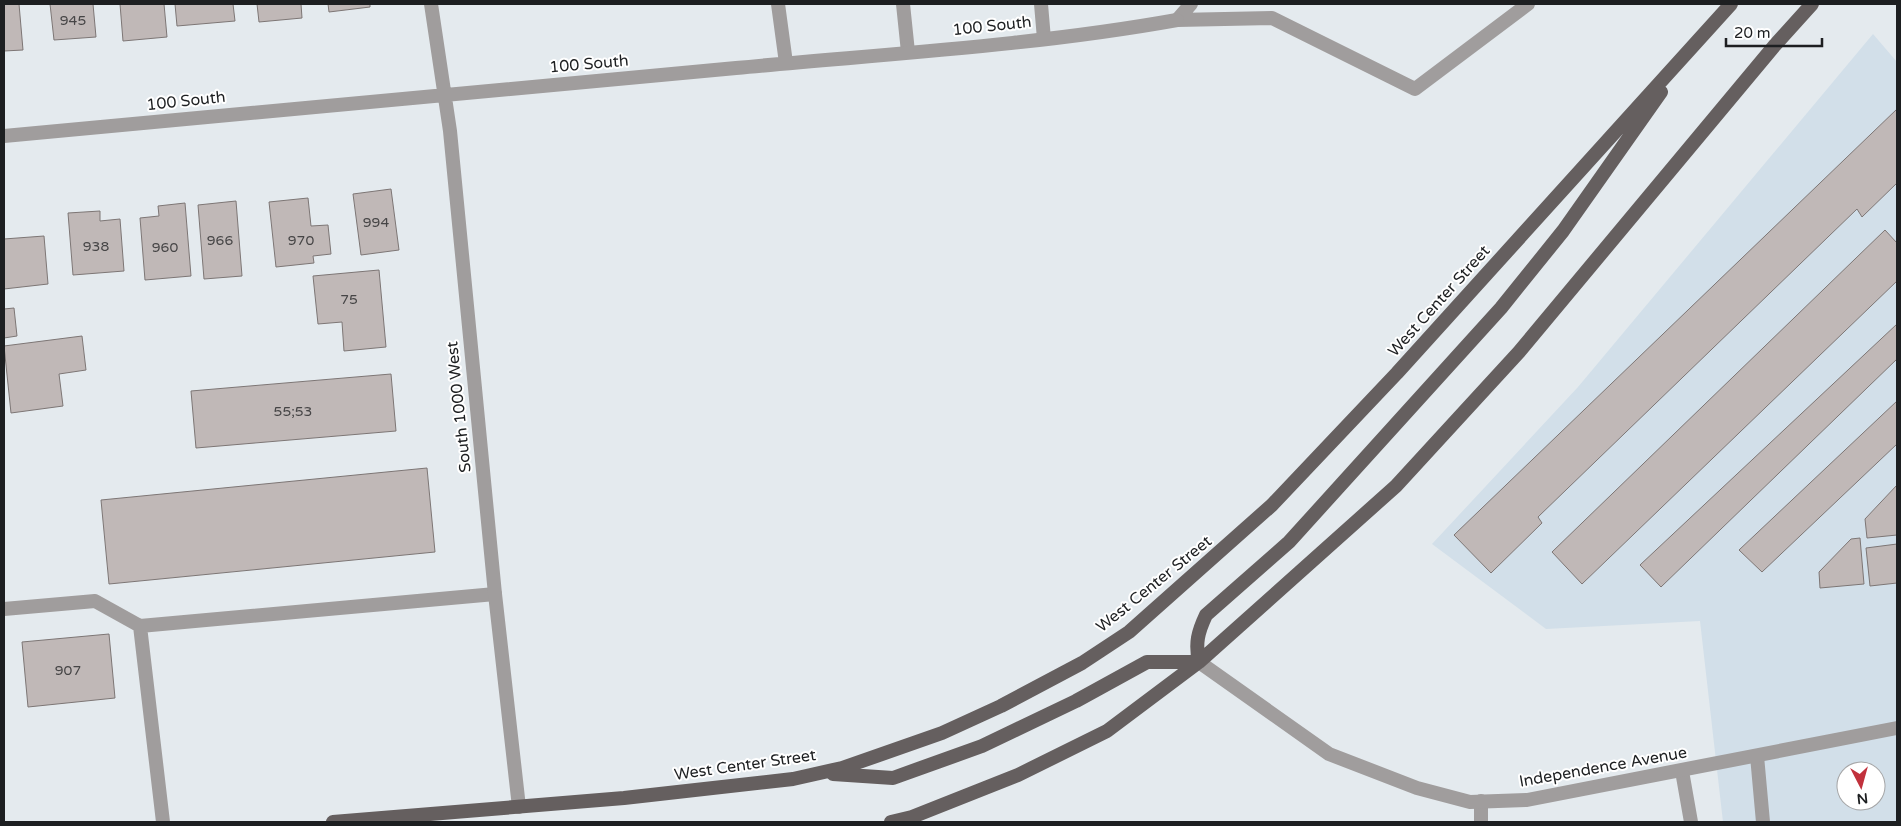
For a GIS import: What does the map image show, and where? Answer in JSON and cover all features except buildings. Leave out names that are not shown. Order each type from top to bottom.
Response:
[{"type":"main road","name":"West Center Street","points":[[333,822],[745,786],[820,773],[842,768],[942,734],[1002,706],[1074,667],[1129,632],[1272,505],[1397,373],[1731,4]]},
{"type":"main road","points":[[891,822],[912,818],[1018,775],[1107,731],[1199,662],[1396,486],[1520,352],[1775,45],[1812,4]]},
{"type":"main road","points":[[1199,662],[1196,648],[1198,632],[1206,615],[1289,542],[1501,308],[1563,231],[1694,44]]},
{"type":"main road","points":[[820,773],[893,778],[982,746],[1076,701],[1147,662],[1199,662]]},
{"type":"street","name":"South 1000 West","points":[[431,4],[445,94],[495,594],[519,807]]},
{"type":"street","points":[[778,4],[786,63]]},
{"type":"street","points":[[903,4],[908,52]]},
{"type":"street","points":[[1041,4],[1044,38]]},
{"type":"street","points":[[1174,4],[1178,20]]},
{"type":"street","points":[[1178,20],[1190,4]]},
{"type":"street","name":"100 South","points":[[4,136],[1111,32],[1178,20],[1272,18],[1415,89],[1528,4]]},
{"type":"street","points":[[4,609],[95,600],[140,626],[495,594]]},
{"type":"street","points":[[140,626],[163,822]]},
{"type":"street","name":"Independence Avenue","points":[[1199,662],[1329,754],[1417,788],[1470,802],[1527,800],[1897,728]]},
{"type":"street","points":[[1757,756],[1763,822]]},
{"type":"street","points":[[1682,771],[1691,822]]},
{"type":"street","points":[[1481,802],[1481,822]]},
{"type":"shaded area","points":[[1873,34],[1897,62],[1897,822],[1723,822],[1700,621],[1546,629],[1432,544],[1578,387]]}]
